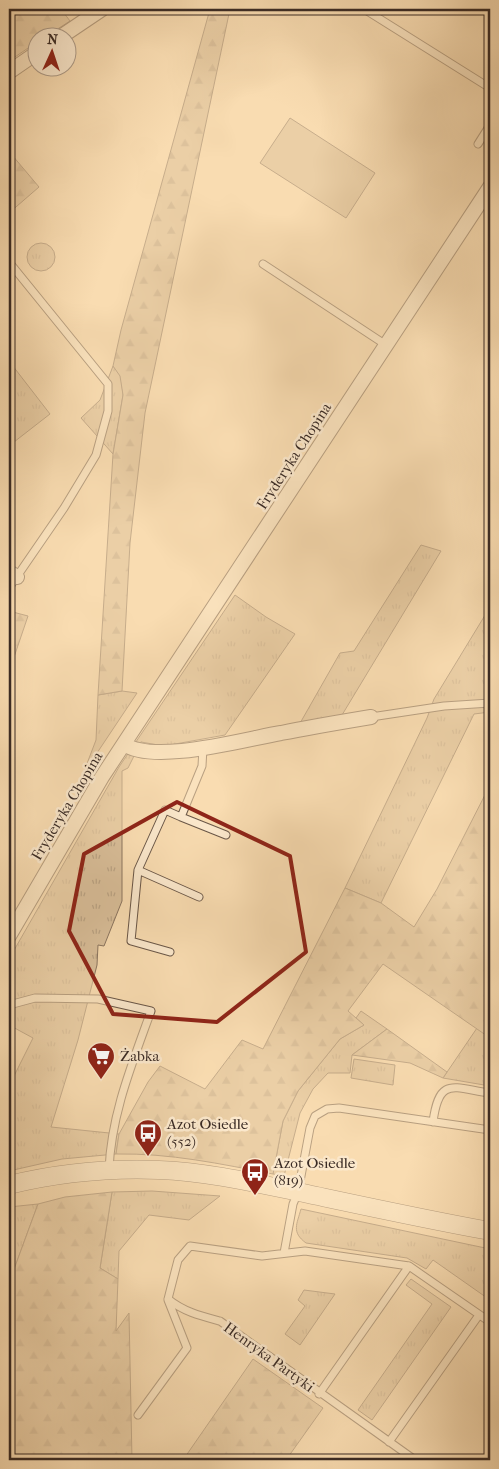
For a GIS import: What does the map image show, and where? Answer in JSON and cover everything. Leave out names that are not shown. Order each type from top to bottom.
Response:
[{"type":"street","points":[[74,28],[102,9]]},
{"type":"street","points":[[9,72],[28,59]]},
{"type":"street","name":"Fryderyka Chopina","points":[[9,936],[97,786],[490,187]]},
{"type":"street","name":"Fryderyka Chopina","points":[[124,744],[143,752],[166,752],[202,748],[371,717]]},
{"type":"street","points":[[9,1185],[59,1175],[109,1170],[159,1170],[196,1173],[235,1178],[490,1231]]},
{"type":"lane","points":[[364,9],[490,88]]},
{"type":"lane","points":[[478,144],[490,125]]},
{"type":"lane","points":[[9,262],[108,384],[108,411],[96,455],[64,508],[11,579]]},
{"type":"lane","points":[[262,264],[386,345]]},
{"type":"lane","name":"Fryderyka Chopina","points":[[371,717],[444,706],[490,704]]},
{"type":"lane","points":[[9,717],[9,735]]},
{"type":"lane","points":[[181,816],[202,766],[202,748]]},
{"type":"lane","points":[[170,952],[131,941],[138,870],[165,810],[226,835]]},
{"type":"lane","points":[[138,870],[199,897]]},
{"type":"lane","points":[[9,1005],[35,998],[98,998],[150,1012],[116,1113],[109,1170]]},
{"type":"lane","points":[[433,1122],[436,1104],[441,1092],[451,1087],[490,1093]]},
{"type":"lane","points":[[284,1253],[310,1128],[315,1116],[327,1109],[339,1108],[490,1130]]},
{"type":"lane","points":[[138,1415],[187,1348],[168,1299],[178,1260],[190,1246],[262,1256],[305,1251],[409,1266],[490,1322]]},
{"type":"lane","name":"Henryka Partyki","points":[[319,1394],[409,1266]]},
{"type":"lane","name":"Henryka Partyki","points":[[168,1299],[179,1308],[190,1313],[220,1321],[319,1394],[415,1460]]},
{"type":"lane","points":[[389,1442],[479,1315]]},
{"type":"highlighted area","points":[[177,802],[290,856],[306,952],[217,1022],[113,1014],[69,931],[84,854]]},
{"type":"green space","points":[[9,9],[61,9],[70,21],[59,28],[28,28],[28,48],[9,61]]},
{"type":"green space","points":[[210,9],[230,9],[145,413],[130,543],[122,691],[98,695],[113,454],[123,395],[120,376],[113,366],[121,330]]},
{"type":"green space","points":[[290,118],[375,173],[346,218],[260,163]]},
{"type":"green space","points":[[12,155],[39,187],[9,213],[9,157]]},
{"type":"green space","points":[[41,243],[51,247],[55,257],[51,267],[41,271],[31,267],[27,257],[31,247]]},
{"type":"green space","points":[[9,361],[50,414],[14,442],[9,435]]},
{"type":"green space","points":[[113,366],[121,376],[123,395],[113,454],[81,418],[100,400]]},
{"type":"green space","points":[[421,545],[441,551],[342,715],[299,725],[340,653],[354,651]]},
{"type":"green space","points":[[235,595],[266,617],[295,634],[225,735],[164,746],[141,742],[128,768],[122,771],[122,901],[104,946],[98,945],[97,965],[78,1040],[51,1127],[119,1134],[116,1154],[62,1159],[9,1171],[9,1086],[33,1038],[9,1025],[9,959],[119,767]]},
{"type":"green space","points":[[490,607],[490,712],[474,714],[381,903],[345,888],[427,718],[434,699]]},
{"type":"green space","points":[[9,611],[28,616],[11,666],[9,665]]},
{"type":"green space","points":[[122,691],[137,693],[83,774],[96,740],[98,695]]},
{"type":"green space","points":[[490,785],[490,1038],[383,964],[348,1011],[364,1025],[340,1039],[298,1091],[283,1121],[273,1174],[176,1157],[116,1154],[119,1134],[148,1082],[160,1066],[205,1089],[242,1040],[263,1049],[345,888],[381,903],[414,927],[437,889]]},
{"type":"green space","points":[[361,1011],[387,1029],[352,1055],[350,1073],[328,1073],[313,1089],[300,1113],[284,1176],[273,1174],[283,1121],[298,1091],[340,1039],[364,1025],[356,1018]]},
{"type":"green space","points":[[477,1028],[490,1038],[490,1086],[443,1078]]},
{"type":"green space","points":[[387,1029],[447,1072],[443,1078],[410,1063],[352,1055]]},
{"type":"green space","points":[[354,1059],[395,1065],[393,1085],[351,1078]]},
{"type":"green space","points":[[152,1191],[220,1196],[189,1220],[149,1215],[119,1251],[118,1279],[100,1268],[112,1192]]},
{"type":"green space","points":[[112,1192],[100,1268],[118,1279],[116,1331],[129,1313],[132,1460],[9,1460],[9,1283],[38,1204],[65,1197]]},
{"type":"green space","points":[[38,1204],[9,1283],[9,1207]]},
{"type":"green space","points":[[301,1209],[490,1249],[490,1300],[433,1260],[426,1269],[407,1258],[306,1243],[298,1235],[296,1228]]},
{"type":"green space","points":[[411,1279],[451,1307],[372,1420],[358,1410],[432,1304],[406,1285]]},
{"type":"green space","points":[[304,1290],[335,1294],[300,1345],[285,1334],[305,1306],[298,1300]]},
{"type":"green space","points":[[253,1359],[323,1408],[286,1460],[183,1460]]},
{"type":"place","name":"Żabka","points":[[101,1080]]},
{"type":"place","name":"Azot Osiedle (552)","points":[[148,1157]]},
{"type":"place","name":"Azot Osiedle (819)","points":[[255,1196]]}]
